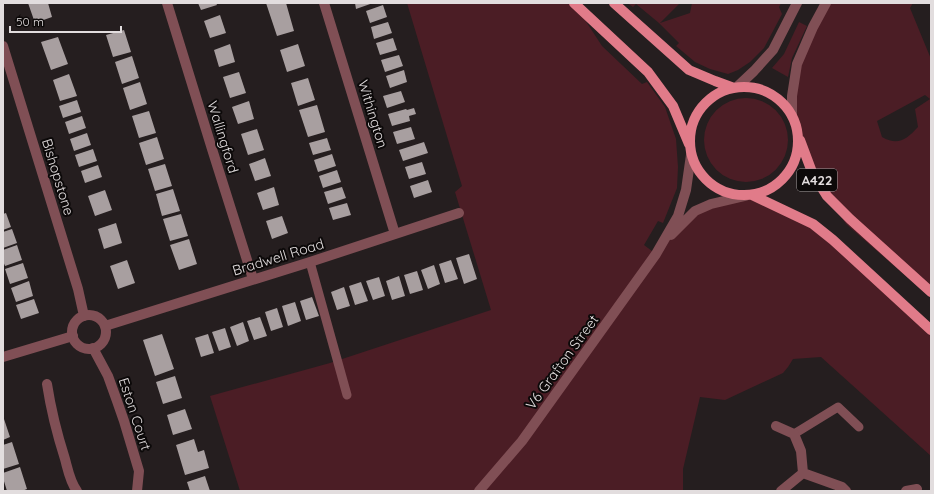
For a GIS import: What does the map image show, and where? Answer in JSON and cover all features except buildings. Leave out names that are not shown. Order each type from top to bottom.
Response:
[{"type":"main road","name":"A422","points":[[574,3],[648,72],[673,106],[690,144]]},
{"type":"main road","name":"A422","points":[[614,3],[689,70],[715,82],[736,87],[754,88],[769,93],[782,103],[792,116],[812,172],[827,196],[850,219],[931,292]]},
{"type":"main road","name":"A422","points":[[736,87],[716,94],[701,107],[692,124],[690,144],[691,155],[696,169],[705,180],[717,189],[730,194],[748,196],[813,224],[869,272],[931,330]]},
{"type":"main road","name":"A422","points":[[748,196],[768,190],[782,180],[792,166],[798,150],[797,132]]},
{"type":"street","name":"Wallingford","points":[[167,3],[253,279]]},
{"type":"street","name":"Withington","points":[[324,3],[395,234]]},
{"type":"street","points":[[736,87],[754,71],[773,50],[797,3]]},
{"type":"street","points":[[792,116],[792,96],[797,64],[813,27],[826,3]]},
{"type":"street","name":"Bishopstone","points":[[3,46],[78,289],[84,316]]},
{"type":"street","name":"V6 Grafton Street","points":[[479,491],[522,441],[662,245],[678,216],[686,190],[691,155]]},
{"type":"street","name":"V6 Grafton Street","points":[[662,245],[695,211],[711,204],[748,196]]},
{"type":"street","name":"Bradwell Road","points":[[104,326],[310,262],[460,213]]},
{"type":"street","points":[[84,316],[94,316],[99,318],[104,326],[106,335],[98,346],[93,348],[84,348],[74,340],[72,331],[74,326],[80,318],[84,316]]},
{"type":"street","points":[[3,357],[73,336]]},
{"type":"street","name":"Eston Court","points":[[93,348],[108,376],[139,471],[137,491]]},
{"type":"street","points":[[47,384],[58,439],[69,475],[77,491]]},
{"type":"street","points":[[776,426],[794,434],[801,451],[803,473]]},
{"type":"street","points":[[782,491],[803,473]]},
{"type":"street","points":[[803,473],[842,487],[846,491]]},
{"type":"street","points":[[906,491],[917,489]]},
{"type":"lane","points":[[310,262],[347,395]]},
{"type":"lane","points":[[794,434],[838,407],[859,427]]},
{"type":"shaded area","points":[[407,3],[574,3],[602,46],[642,84],[647,82],[665,107],[676,139],[678,167],[677,188],[663,223],[658,221],[644,245],[656,254],[695,211],[745,196],[813,224],[931,330],[931,456],[821,357],[793,359],[783,373],[725,400],[700,397],[683,469],[683,491],[240,491],[210,396],[330,363],[491,310],[455,192],[462,186]]},
{"type":"shaded area","points":[[627,3],[680,3],[660,23],[690,13],[692,3],[781,3],[779,7],[782,14],[764,48],[750,62],[738,70],[728,74],[710,69],[695,62],[676,46],[679,43],[659,23],[636,4],[633,7]]},
{"type":"shaded area","points":[[829,3],[913,3],[910,8],[931,59],[931,298],[846,224],[812,172],[792,116],[797,64]],"holes":[[[925,95],[930,99],[915,109],[918,127],[910,135],[897,141],[888,140],[882,137],[877,121]]]},
{"type":"shaded area","points":[[799,22],[807,26],[792,58],[788,77],[772,68],[784,54]]},
{"type":"shaded area","points":[[738,98],[754,98],[770,105],[781,116],[788,132],[788,148],[785,156],[776,170],[770,175],[754,182],[738,182],[722,175],[711,164],[704,148],[704,132],[711,116],[722,105]]}]
